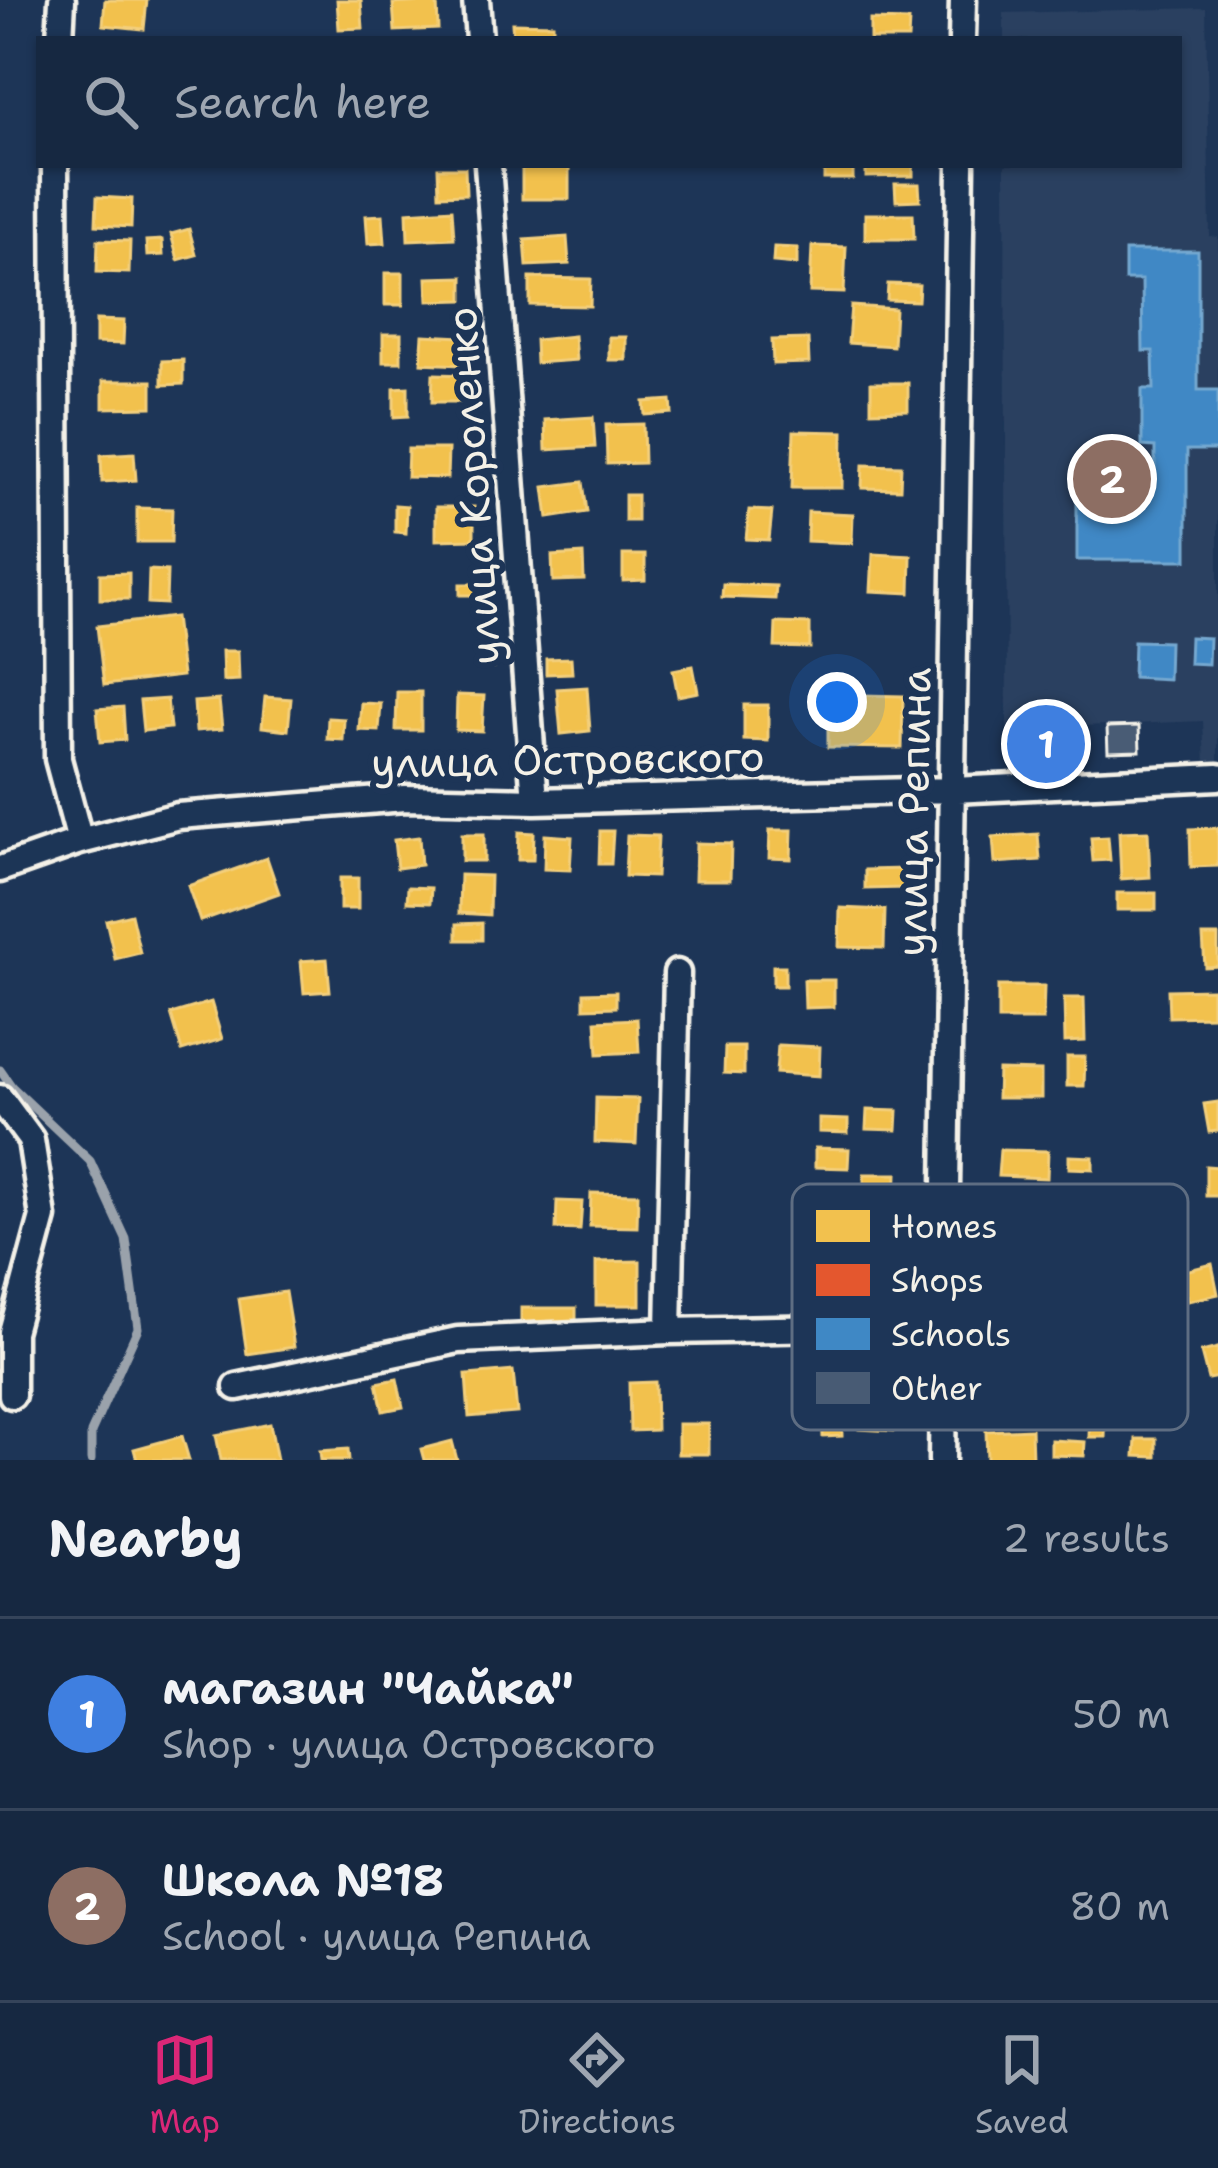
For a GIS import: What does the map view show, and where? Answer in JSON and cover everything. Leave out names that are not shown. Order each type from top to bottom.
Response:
[{"type":"street","points":[[59,36],[62,0]]},
{"type":"street","points":[[476,0],[479,36]]},
{"type":"street","points":[[962,36],[963,0]]},
{"type":"street","points":[[55,168],[58,759],[80,841]]},
{"type":"street","name":"улица Короленко","points":[[488,168],[535,801]]},
{"type":"street","name":"улица Репина","points":[[945,1184],[961,168]]},
{"type":"street","name":"улица Островского","points":[[0,869],[80,841],[178,816],[405,798],[535,801],[952,790],[1218,777]]},
{"type":"street","points":[[669,1330],[676,973]]},
{"type":"street","points":[[0,1098],[32,1140],[44,1217],[12,1332],[12,1395]]},
{"type":"street","points":[[237,1387],[458,1340],[792,1328]]},
{"type":"street","name":"улица Репина","points":[[941,1430],[941,1460]]},
{"type":"shaded area","points":[[1206,8],[1210,236],[1218,237],[1218,763],[1205,763],[1203,721],[1007,729],[1005,168],[1182,168],[1182,36],[1004,36],[1004,13]]},
{"type":"building: Homes","points":[[105,0],[147,0],[144,29],[103,25]]},
{"type":"building: Homes","points":[[337,0],[361,0],[363,28],[339,29]]},
{"type":"building: Homes","points":[[437,1],[438,29],[395,31],[393,4]]},
{"type":"building: Homes","points":[[870,20],[909,21],[908,36],[870,36]]},
{"type":"building: Homes","points":[[512,23],[553,24],[553,36],[513,36]]},
{"type":"building: Homes","points":[[438,168],[465,168],[466,194],[439,195]]},
{"type":"building: Homes","points":[[522,168],[569,168],[569,199],[522,199]]},
{"type":"building: Homes","points":[[824,168],[853,168],[853,179],[824,179]]},
{"type":"building: Homes","points":[[866,168],[913,168],[913,176],[866,177]]},
{"type":"building: Homes","points":[[895,184],[919,184],[920,200],[896,201]]},
{"type":"building: Homes","points":[[97,197],[132,199],[131,227],[96,225]]},
{"type":"building: Homes","points":[[452,209],[454,238],[408,240],[407,212]]},
{"type":"building: Homes","points":[[865,214],[913,214],[914,239],[865,239]]},
{"type":"building: Homes","points":[[383,215],[385,243],[368,244],[366,216]]},
{"type":"building: Homes","points":[[189,229],[196,255],[178,260],[171,234]]},
{"type":"building: Homes","points":[[567,237],[569,264],[527,266],[525,240]]},
{"type":"building: Homes","points":[[98,240],[130,241],[129,273],[97,272]]},
{"type":"building: Homes","points":[[162,240],[163,255],[147,256],[146,241]]},
{"type":"building: Homes","points":[[812,246],[846,247],[844,293],[810,292]]},
{"type":"building: Homes","points":[[774,247],[797,248],[797,264],[773,262]]},
{"type":"building: Homes","points":[[385,273],[403,273],[403,305],[385,305]]},
{"type":"building: Homes","points":[[463,277],[463,300],[428,301],[427,278]]},
{"type":"building: Homes","points":[[530,278],[591,279],[590,306],[530,305]]},
{"type":"building: Homes","points":[[888,284],[919,285],[918,301],[887,300]]},
{"type":"building: Homes","points":[[851,306],[895,309],[893,346],[848,343]]},
{"type":"building: Homes","points":[[96,320],[124,321],[123,344],[96,343]]},
{"type":"building: Homes","points":[[383,334],[401,334],[401,362],[383,362]]},
{"type":"building: Homes","points":[[423,335],[462,337],[461,365],[421,363]]},
{"type":"building: Homes","points":[[574,336],[576,360],[536,363],[535,340]]},
{"type":"building: Homes","points":[[609,337],[626,337],[626,360],[609,360]]},
{"type":"building: Homes","points":[[808,339],[809,363],[773,364],[772,340]]},
{"type":"building: Homes","points":[[183,360],[183,384],[162,385],[162,361]]},
{"type":"building: Homes","points":[[433,374],[469,375],[469,402],[432,402]]},
{"type":"building: Homes","points":[[103,381],[152,381],[152,407],[103,408]]},
{"type":"building: Homes","points":[[871,383],[908,383],[908,410],[871,411]]},
{"type":"building: Homes","points":[[408,387],[408,416],[394,417],[394,388]]},
{"type":"building: Homes","points":[[671,400],[672,413],[645,415],[644,402]]},
{"type":"building: Homes","points":[[593,417],[595,447],[546,450],[545,420]]},
{"type":"building: Homes","points":[[643,424],[644,463],[607,464],[606,425]]},
{"type":"building: Homes","points":[[794,431],[843,432],[842,488],[792,488]]},
{"type":"building: Homes","points":[[408,449],[448,449],[447,478],[407,477]]},
{"type":"building: Homes","points":[[134,453],[136,480],[102,482],[101,455]]},
{"type":"building: Homes","points":[[863,465],[901,466],[900,489],[862,488]]},
{"type":"building: Homes","points":[[583,482],[587,512],[548,518],[544,487]]},
{"type":"building: Homes","points":[[625,495],[637,495],[637,521],[625,521]]},
{"type":"building: Homes","points":[[395,505],[407,506],[406,533],[395,532]]},
{"type":"building: Homes","points":[[436,507],[474,507],[474,539],[436,540]]},
{"type":"building: Homes","points":[[137,508],[172,509],[171,542],[137,542]]},
{"type":"building: Homes","points":[[749,510],[772,511],[769,540],[746,539]]},
{"type":"building: Homes","points":[[808,512],[853,514],[852,543],[807,541]]},
{"type":"building: Homes","points":[[583,554],[584,580],[553,581],[552,556]]},
{"type":"building: Homes","points":[[873,554],[911,556],[910,593],[871,591]]},
{"type":"building: Homes","points":[[623,555],[645,555],[645,580],[623,581]]},
{"type":"building: Homes","points":[[149,570],[167,571],[166,604],[148,603]]},
{"type":"building: Homes","points":[[129,573],[129,599],[100,599],[100,574]]},
{"type":"building: Homes","points":[[460,584],[486,584],[486,595],[460,595]]},
{"type":"building: Homes","points":[[723,584],[776,586],[775,599],[722,597]]},
{"type":"building: Homes","points":[[175,617],[182,676],[104,685],[97,626]]},
{"type":"building: Homes","points":[[776,623],[810,624],[810,648],[775,647]]},
{"type":"building: Homes","points":[[481,644],[493,644],[493,668],[481,668]]},
{"type":"building: Homes","points":[[222,651],[238,651],[239,680],[223,681]]},
{"type":"building: Homes","points":[[571,658],[572,673],[546,674],[546,659]]},
{"type":"building: Homes","points":[[693,666],[698,692],[678,696],[673,670]]},
{"type":"building: Homes","points":[[587,687],[590,731],[561,734],[557,689]]},
{"type":"building: Homes","points":[[397,692],[421,692],[421,730],[396,730]]},
{"type":"building: Homes","points":[[457,695],[484,696],[482,731],[456,730]]},
{"type":"building: Homes","points":[[861,695],[903,696],[902,748],[828,747],[828,717],[861,717]]},
{"type":"building: Homes","points":[[265,697],[291,699],[288,730],[262,727]]},
{"type":"building: Homes","points":[[167,699],[170,728],[143,731],[140,701]]},
{"type":"building: Homes","points":[[219,700],[222,729],[196,731],[194,702]]},
{"type":"building: Homes","points":[[361,703],[381,704],[379,731],[359,730]]},
{"type":"building: Homes","points":[[744,705],[768,705],[768,741],[744,740]]},
{"type":"building: Homes","points":[[123,707],[125,740],[100,742],[97,709]]},
{"type":"building: Homes","points":[[328,718],[344,719],[343,740],[327,739]]},
{"type":"building: Homes","points":[[1218,828],[1218,866],[1191,867],[1190,829]]},
{"type":"building: Homes","points":[[770,830],[792,830],[791,859],[769,858]]},
{"type":"building: Homes","points":[[600,831],[613,831],[611,864],[599,864]]},
{"type":"building: Homes","points":[[1148,831],[1150,877],[1121,879],[1119,832]]},
{"type":"building: Homes","points":[[519,832],[534,833],[533,860],[518,860]]},
{"type":"building: Homes","points":[[462,834],[484,834],[484,861],[462,861]]},
{"type":"building: Homes","points":[[1038,834],[1040,860],[995,863],[993,837]]},
{"type":"building: Homes","points":[[545,835],[572,837],[570,870],[544,869]]},
{"type":"building: Homes","points":[[627,835],[658,836],[656,877],[625,876]]},
{"type":"building: Homes","points":[[419,837],[421,865],[397,868],[394,840]]},
{"type":"building: Homes","points":[[1108,837],[1110,860],[1093,861],[1091,838]]},
{"type":"building: Homes","points":[[696,843],[731,844],[730,880],[695,880]]},
{"type":"building: Homes","points":[[267,858],[279,893],[200,921],[188,886]]},
{"type":"building: Homes","points":[[905,869],[905,888],[865,889],[865,870]]},
{"type":"building: Homes","points":[[460,875],[490,876],[489,915],[459,913]]},
{"type":"building: Homes","points":[[340,878],[358,878],[358,909],[340,909]]},
{"type":"building: Homes","points":[[408,887],[431,888],[430,903],[407,902]]},
{"type":"building: Homes","points":[[1117,893],[1156,893],[1156,910],[1117,910]]},
{"type":"building: Homes","points":[[840,908],[885,910],[884,948],[839,947]]},
{"type":"building: Homes","points":[[131,914],[140,953],[115,959],[106,920]]},
{"type":"building: Homes","points":[[482,923],[482,940],[457,940],[457,924]]},
{"type":"building: Homes","points":[[1203,936],[1218,936],[1218,966],[1205,967]]},
{"type":"building: Homes","points":[[327,959],[330,991],[304,993],[301,961]]},
{"type":"building: Homes","points":[[773,966],[785,966],[785,986],[773,986]]},
{"type":"building: Homes","points":[[804,980],[834,980],[834,1007],[805,1008]]},
{"type":"building: Homes","points":[[998,986],[1044,986],[1043,1020],[998,1020]]},
{"type":"building: Homes","points":[[1212,989],[1212,1016],[1169,1017],[1168,990]]},
{"type":"building: Homes","points":[[616,992],[616,1007],[584,1008],[584,993]]},
{"type":"building: Homes","points":[[1064,998],[1084,998],[1085,1041],[1065,1042]]},
{"type":"building: Homes","points":[[211,1002],[222,1039],[182,1051],[171,1014]]},
{"type":"building: Homes","points":[[637,1019],[639,1052],[598,1054],[596,1021]]},
{"type":"building: Homes","points":[[778,1045],[820,1047],[819,1076],[776,1073]]},
{"type":"building: Homes","points":[[725,1047],[744,1047],[744,1074],[724,1073]]},
{"type":"building: Homes","points":[[1067,1057],[1085,1057],[1084,1086],[1067,1086]]},
{"type":"building: Homes","points":[[998,1070],[1041,1071],[1041,1098],[997,1098]]},
{"type":"building: Homes","points":[[596,1098],[638,1099],[636,1144],[595,1142]]},
{"type":"building: Homes","points":[[1218,1102],[1218,1131],[1209,1132],[1204,1104]]},
{"type":"building: Homes","points":[[867,1110],[898,1111],[897,1130],[866,1129]]},
{"type":"building: Homes","points":[[819,1119],[848,1120],[848,1133],[819,1132]]},
{"type":"building: Homes","points":[[815,1148],[849,1149],[848,1168],[815,1167]]},
{"type":"building: Homes","points":[[1000,1150],[1048,1151],[1047,1178],[998,1176]]},
{"type":"building: Homes","points":[[1069,1156],[1093,1157],[1093,1169],[1069,1168]]},
{"type":"building: Homes","points":[[1206,1166],[1218,1167],[1218,1196],[1206,1196]]},
{"type":"building: Homes","points":[[864,1174],[897,1174],[897,1184],[864,1184]]},
{"type":"building: Homes","points":[[591,1193],[638,1194],[637,1227],[590,1226]]},
{"type":"building: Homes","points":[[557,1201],[582,1202],[580,1230],[556,1229]]},
{"type":"building: Homes","points":[[640,1261],[640,1305],[596,1305],[596,1262]]},
{"type":"building: Homes","points":[[1212,1264],[1218,1294],[1188,1301],[1188,1270]]},
{"type":"building: Homes","points":[[285,1292],[294,1347],[247,1354],[239,1299]]},
{"type":"building: Homes","points":[[521,1308],[576,1308],[576,1324],[521,1324]]},
{"type":"building: Homes","points":[[1218,1348],[1218,1377],[1208,1379],[1201,1352]]},
{"type":"building: Homes","points":[[513,1371],[517,1413],[469,1417],[466,1375]]},
{"type":"building: Homes","points":[[397,1379],[403,1407],[383,1411],[377,1383]]},
{"type":"building: Homes","points":[[655,1382],[656,1430],[630,1431],[629,1383]]},
{"type":"building: Homes","points":[[270,1424],[277,1460],[221,1460],[216,1435]]},
{"type":"building: Homes","points":[[678,1424],[709,1424],[709,1454],[678,1454]]},
{"type":"building: Homes","points":[[823,1430],[842,1430],[842,1436],[823,1437]]},
{"type":"building: Homes","points":[[1031,1430],[1032,1459],[987,1460],[986,1431]]},
{"type":"building: Homes","points":[[1089,1430],[1105,1430],[1105,1437],[1089,1437]]},
{"type":"building: Homes","points":[[182,1436],[189,1460],[137,1460],[134,1449]]},
{"type":"building: Homes","points":[[1136,1439],[1156,1439],[1156,1457],[1135,1456]]},
{"type":"building: Homes","points":[[1051,1440],[1085,1442],[1084,1456],[1051,1455]]},
{"type":"building: Homes","points":[[452,1441],[457,1460],[424,1460],[421,1449]]},
{"type":"building: Homes","points":[[348,1449],[349,1460],[321,1460],[320,1451]]},
{"type":"building: Shops","points":[[1081,730],[1081,757],[1012,758],[1011,731]]},
{"type":"building: Schools","points":[[1125,251],[1198,251],[1198,390],[1218,390],[1218,450],[1187,450],[1187,560],[1077,560],[1077,481],[1155,481],[1155,447],[1142,446],[1142,389],[1154,389],[1153,351],[1143,351],[1142,280],[1125,280]]},
{"type":"building: Schools","points":[[1190,637],[1209,638],[1208,664],[1189,663]]},
{"type":"building: Schools","points":[[1134,641],[1169,642],[1168,679],[1133,677]]},
{"type":"building: Other","points":[[1139,726],[1140,751],[1108,752],[1107,727]]},
{"type":"waterway","points":[[0,1070],[90,1161],[126,1239],[138,1328],[91,1433],[91,1460]]},
{"type":"place","name":"Школа №18","points":[[1112,479]]},
{"type":"place","name":"магазин \"Чайка\"","points":[[1046,744]]}]
